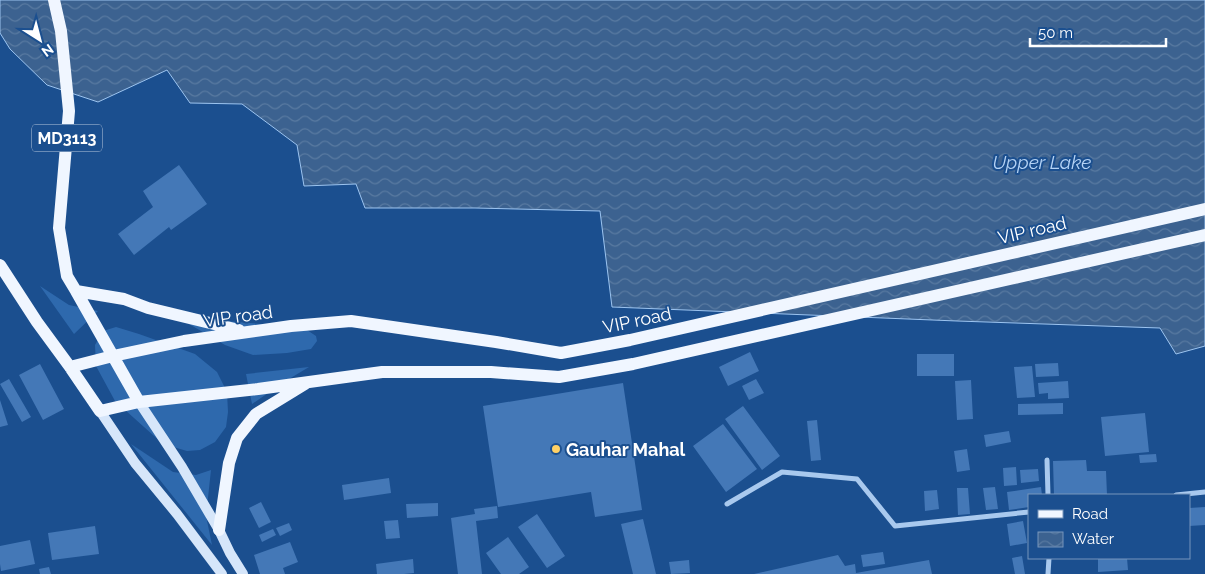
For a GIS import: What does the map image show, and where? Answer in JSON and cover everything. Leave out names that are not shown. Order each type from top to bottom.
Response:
[{"type":"main road","name":"MD3113","points":[[54,0],[60,31],[69,110],[59,228],[67,276],[76,291]]},
{"type":"main road","name":"VIP road","points":[[70,367],[184,341],[291,326],[350,322],[496,342],[560,354],[630,340],[1205,209]]},
{"type":"main road","points":[[100,411],[139,402],[382,372],[491,372],[559,377],[633,364],[1205,235]]},
{"type":"main road","points":[[0,265],[37,322],[135,463],[177,514],[222,574]]},
{"type":"main road","points":[[76,291],[124,299],[148,308],[248,332]]},
{"type":"main road","points":[[76,291],[139,402],[182,467],[243,574]]},
{"type":"main road","points":[[219,530],[229,463],[236,438],[256,414],[309,382]]},
{"type":"street","points":[[1047,460],[1048,494]]},
{"type":"street","points":[[727,504],[782,472],[857,479],[894,526],[1028,512]]},
{"type":"street","points":[[1186,494],[1205,492]]},
{"type":"street","points":[[1048,559],[1048,574]]},
{"type":"shaded area","points":[[40,286],[69,305],[98,311],[74,334]]},
{"type":"shaded area","points":[[177,317],[273,325],[307,330],[316,336],[317,341],[311,349],[287,353],[253,355],[225,345]]},
{"type":"shaded area","points":[[116,327],[195,354],[217,372],[227,392],[228,412],[226,427],[215,442],[200,450],[187,451],[163,444],[115,401],[96,366],[95,345],[103,331]]},
{"type":"shaded area","points":[[309,367],[284,382],[252,404],[246,374]]},
{"type":"shaded area","points":[[131,444],[173,472],[196,475],[211,470],[206,516],[212,545]]},
{"type":"water","name":"Upper Lake","points":[[0,0],[1205,0],[1205,346],[1176,354],[1160,328],[612,307],[600,211],[365,208],[356,184],[304,186],[297,145],[242,104],[190,103],[167,70],[98,102],[47,85],[10,49],[0,33]]},
{"type":"building","points":[[179,165],[207,204],[171,230],[169,227],[134,255],[118,234],[153,207],[143,191]]},
{"type":"building","points":[[750,352],[759,371],[728,386],[719,367]]},
{"type":"building","points":[[917,354],[954,354],[954,376],[917,376]]},
{"type":"building","points":[[1058,363],[1059,376],[1036,377],[1035,364]]},
{"type":"building","points":[[40,364],[64,409],[43,420],[19,375]]},
{"type":"building","points":[[1032,366],[1035,397],[1017,398],[1014,367]]},
{"type":"building","points":[[9,379],[31,417],[22,422],[0,384]]},
{"type":"building","points":[[756,379],[764,393],[749,400],[742,386]]},
{"type":"building","points":[[971,380],[973,419],[957,420],[955,381]]},
{"type":"building","points":[[1068,381],[1069,398],[1048,399],[1048,393],[1039,394],[1038,383]]},
{"type":"building","points":[[623,383],[642,510],[595,517],[591,492],[498,507],[483,406]]},
{"type":"building","points":[[0,400],[8,425],[0,427]]},
{"type":"building","points":[[1063,403],[1063,414],[1018,415],[1018,404]]},
{"type":"building","points":[[743,406],[780,456],[762,470],[725,419]]},
{"type":"building","points":[[1145,413],[1149,452],[1105,456],[1101,417]]},
{"type":"building","points":[[817,420],[821,460],[811,461],[807,421]]},
{"type":"building","points":[[723,424],[757,469],[726,492],[693,446]]},
{"type":"building","points":[[1009,431],[1011,442],[986,447],[984,435]]},
{"type":"building","points":[[967,449],[970,470],[957,472],[954,451]]},
{"type":"building","points":[[1156,454],[1157,462],[1140,463],[1139,455]]},
{"type":"building","points":[[1086,460],[1087,471],[1106,471],[1107,494],[1054,494],[1053,461]]},
{"type":"building","points":[[1016,467],[1017,485],[1004,486],[1003,468]]},
{"type":"building","points":[[1038,469],[1039,481],[1021,483],[1020,470]]},
{"type":"building","points":[[389,478],[391,493],[344,500],[342,485]]},
{"type":"building","points":[[995,487],[998,509],[986,510],[983,488]]},
{"type":"building","points":[[1041,487],[1042,494],[1028,494],[1028,507],[1009,510],[1007,492]]},
{"type":"building","points":[[957,488],[968,488],[970,514],[958,515]]},
{"type":"building","points":[[937,490],[939,509],[925,511],[924,491]]},
{"type":"building","points":[[261,502],[271,522],[259,528],[249,508]]},
{"type":"building","points":[[438,503],[438,516],[407,518],[406,504]]},
{"type":"building","points":[[497,506],[498,518],[476,521],[482,574],[458,574],[451,518],[475,514],[474,509]]},
{"type":"building","points":[[1205,507],[1205,525],[1190,526],[1190,508]]},
{"type":"building","points":[[537,514],[565,556],[547,568],[518,527]]},
{"type":"building","points":[[643,519],[656,574],[633,574],[621,524]]},
{"type":"building","points":[[398,520],[400,538],[386,539],[384,521]]},
{"type":"building","points":[[1023,521],[1027,543],[1010,546],[1007,524]]},
{"type":"building","points":[[289,523],[292,530],[280,536],[276,528]]},
{"type":"building","points":[[95,526],[99,554],[52,560],[48,533]]},
{"type":"building","points":[[273,529],[276,535],[262,542],[259,535]]},
{"type":"building","points":[[508,537],[529,567],[519,574],[501,574],[486,553]]},
{"type":"building","points":[[30,540],[35,564],[1,571],[0,546]]},
{"type":"building","points":[[290,542],[298,562],[283,568],[285,574],[260,574],[254,555]]},
{"type":"building","points":[[883,552],[885,564],[863,567],[861,555]]},
{"type":"building","points":[[838,555],[845,566],[855,564],[856,573],[929,560],[932,574],[754,574]]},
{"type":"building","points":[[1022,556],[1025,574],[1015,574],[1012,558]]},
{"type":"building","points":[[413,559],[414,573],[377,574],[376,564]]},
{"type":"building","points":[[1098,559],[1127,559],[1128,570],[1098,572]]},
{"type":"building","points":[[689,560],[690,573],[671,574],[669,562]]},
{"type":"building","points":[[49,567],[51,574],[40,574],[39,569]]},
{"type":"place","name":"Gauhar Mahal","points":[[556,449]]}]
